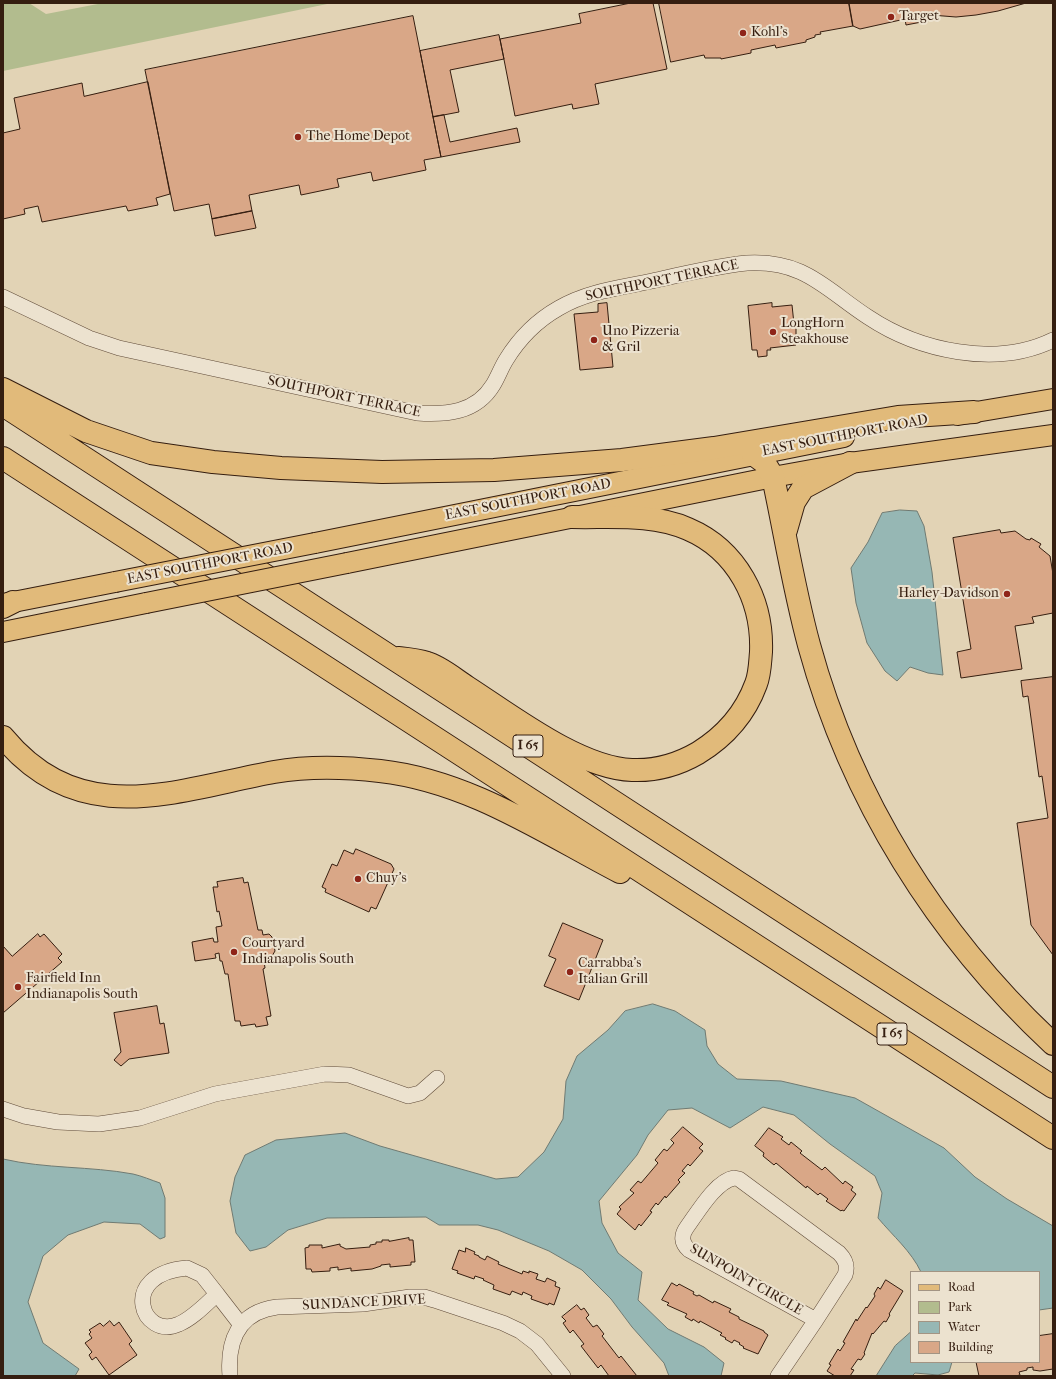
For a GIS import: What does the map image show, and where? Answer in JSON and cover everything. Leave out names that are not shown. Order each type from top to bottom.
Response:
[{"type":"highway","points":[[3,389],[86,431],[151,453],[213,462],[281,468],[382,472],[494,470],[622,460],[714,448],[898,416],[974,412]]},
{"type":"highway","name":"I 65","points":[[3,405],[1053,1087]]},
{"type":"highway","points":[[754,454],[764,462],[773,477],[803,619],[821,684],[852,765],[876,814],[919,888],[956,938],[994,986],[1053,1044]]},
{"type":"highway","name":"I 65","points":[[3,458],[1053,1138]]},
{"type":"highway","points":[[785,533],[794,502],[803,488],[850,463]]},
{"type":"highway","points":[[389,656],[428,663],[568,751],[600,764],[631,770],[645,770],[686,760],[714,743],[724,734],[742,711],[756,684],[760,667],[762,633],[759,614],[738,568],[713,544],[688,529],[645,518],[572,517]]},
{"type":"highway","points":[[3,737],[21,757],[52,778],[82,791],[112,797],[147,796],[276,772],[318,768],[381,771],[426,780],[463,792],[504,809],[585,854],[731,929]]},
{"type":"main road","name":"EAST SOUTHPORT ROAD","points":[[6,605],[754,454],[974,412],[1053,399]]},
{"type":"main road","name":"EAST SOUTHPORT ROAD","points":[[3,632],[773,477],[850,463],[1053,435]]},
{"type":"street","name":"SOUTHPORT TERRACE","points":[[3,297],[89,338],[119,348],[417,414],[459,412],[481,400],[492,387],[507,358],[529,328],[567,304],[590,294],[747,264],[774,264],[803,272],[827,285],[858,310],[889,329],[908,338],[936,347],[971,352],[1002,353],[1033,347],[1053,340]]},
{"type":"street","points":[[3,1109],[24,1116],[58,1122],[99,1124],[140,1118],[215,1094],[325,1074],[349,1075],[408,1096],[420,1093],[437,1078]]},
{"type":"street","name":"SUNPOINT CIRCLE","points":[[778,1376],[816,1320],[845,1276],[846,1264],[843,1257],[739,1179],[734,1178],[724,1181],[684,1230],[682,1240],[686,1248],[816,1320]]},
{"type":"street","points":[[217,1294],[189,1318],[170,1327],[164,1327],[152,1321],[144,1311],[142,1301],[146,1286],[167,1271],[181,1268],[193,1270],[202,1275],[217,1294],[241,1325]]},
{"type":"street","name":"SUNDANCE DRIVE","points":[[230,1376],[230,1349],[234,1336],[241,1325],[252,1315],[270,1308],[364,1304],[424,1297],[503,1323],[520,1331],[537,1344],[563,1376]]},
{"type":"green space","points":[[3,3],[29,3],[46,14],[103,3],[332,3],[3,71]]},
{"type":"water","points":[[900,510],[917,511],[924,526],[932,572],[943,675],[928,673],[910,667],[897,681],[885,671],[867,643],[856,603],[851,568],[868,542],[882,513]]},
{"type":"water","points":[[653,1004],[675,1011],[705,1030],[707,1046],[718,1064],[737,1079],[781,1081],[855,1098],[944,1148],[975,1177],[1007,1199],[1053,1226],[1053,1308],[1040,1310],[1040,1271],[920,1271],[907,1250],[878,1218],[882,1193],[875,1176],[830,1144],[794,1115],[763,1107],[730,1128],[692,1108],[668,1110],[648,1135],[637,1155],[599,1201],[602,1223],[618,1253],[642,1272],[638,1300],[668,1329],[704,1347],[724,1363],[721,1376],[669,1376],[664,1363],[632,1327],[611,1299],[582,1270],[549,1251],[498,1230],[478,1225],[439,1225],[426,1217],[327,1218],[288,1230],[266,1247],[250,1251],[236,1233],[230,1201],[235,1177],[245,1155],[276,1140],[345,1133],[380,1146],[496,1179],[518,1177],[544,1152],[563,1119],[566,1081],[577,1056],[608,1030],[625,1011]]},
{"type":"water","points":[[3,1159],[35,1164],[117,1171],[133,1174],[160,1183],[165,1198],[165,1237],[160,1239],[140,1224],[104,1222],[68,1235],[43,1256],[28,1302],[43,1343],[79,1369],[75,1376],[3,1376]]},
{"type":"water","points":[[910,1333],[910,1363],[952,1363],[949,1372],[938,1375],[915,1373],[912,1376],[876,1376],[895,1346]]},
{"type":"building","points":[[631,3],[653,3],[667,69],[595,84],[599,104],[573,109],[572,104],[515,116],[500,39],[581,23],[579,14]]},
{"type":"building","name":"Kohl's","points":[[659,3],[849,3],[853,26],[820,32],[821,34],[815,35],[815,37],[806,40],[806,42],[776,48],[775,45],[751,50],[751,53],[721,59],[705,58],[704,55],[671,62]]},
{"type":"building","name":"Target","points":[[849,3],[1026,3],[998,11],[976,15],[956,17],[931,15],[932,20],[906,25],[905,19],[860,29],[853,26]]},
{"type":"building","name":"The Home Depot","points":[[413,16],[441,157],[424,160],[426,170],[373,181],[371,172],[337,179],[339,187],[301,195],[299,185],[249,195],[252,211],[212,219],[209,204],[174,211],[145,70]]},
{"type":"building","points":[[499,35],[504,59],[450,70],[459,112],[433,117],[420,51]]},
{"type":"building","points":[[148,82],[170,194],[156,198],[158,205],[128,211],[126,206],[42,222],[38,206],[24,209],[25,214],[3,219],[3,133],[20,129],[14,98],[82,83],[84,96]]},
{"type":"building","points":[[444,115],[450,142],[517,128],[520,142],[441,157],[433,117]]},
{"type":"building","points":[[252,211],[256,228],[215,236],[212,219]]},
{"type":"building","name":"Uno Pizzeria & Gril","points":[[607,303],[613,367],[580,370],[574,314],[598,312],[598,304]]},
{"type":"building","name":"LongHorn Steakhouse","points":[[772,303],[772,307],[792,305],[794,324],[796,324],[796,345],[770,348],[771,350],[767,350],[767,356],[758,357],[757,350],[752,350],[748,306]]},
{"type":"building","name":"Harley-Davidson","points":[[1000,530],[1001,533],[1015,531],[1026,539],[1030,540],[1031,538],[1041,544],[1039,547],[1050,556],[1053,574],[1053,613],[1032,617],[1034,623],[1015,626],[1022,669],[961,678],[957,652],[971,649],[953,538]]},
{"type":"building","points":[[1053,677],[1053,955],[1031,925],[1017,823],[1048,818],[1042,776],[1039,777],[1028,696],[1023,697],[1021,681]]},
{"type":"building","name":"Chuy's","points":[[356,849],[391,864],[394,869],[376,909],[371,907],[369,912],[325,892],[326,889],[322,887],[332,864],[337,866],[344,850],[353,854]]},
{"type":"building","name":"Courtyard Indianapolis South","points":[[243,878],[244,883],[248,882],[258,930],[262,930],[263,935],[269,934],[272,937],[275,951],[272,956],[266,957],[267,961],[264,961],[265,968],[263,969],[271,1016],[266,1017],[268,1025],[256,1027],[255,1024],[241,1026],[240,1021],[235,1021],[228,974],[225,974],[222,961],[220,961],[219,953],[215,954],[216,958],[195,961],[192,942],[213,938],[214,942],[218,942],[216,927],[222,926],[219,911],[217,912],[213,887],[218,887],[217,882]]},
{"type":"building","name":"Carrabba's Italian Grill","points":[[563,923],[603,940],[579,1000],[544,986],[556,959],[549,956]]},
{"type":"building","name":"Fairfield Inn Indianapolis South","points":[[38,934],[40,937],[44,934],[62,954],[58,958],[62,962],[3,1013],[3,946],[12,956]]},
{"type":"building","points":[[157,1006],[160,1024],[164,1023],[169,1053],[129,1059],[121,1066],[114,1060],[121,1052],[114,1013]]},
{"type":"building","points":[[683,1127],[703,1144],[699,1148],[703,1151],[690,1166],[688,1164],[682,1171],[685,1173],[678,1180],[680,1182],[658,1205],[656,1203],[650,1211],[652,1212],[641,1226],[639,1224],[635,1230],[617,1214],[621,1209],[619,1207],[634,1193],[630,1190],[638,1181],[641,1183],[658,1163],[655,1160],[664,1149],[667,1151],[674,1143],[671,1140]]},
{"type":"building","points":[[769,1128],[783,1137],[781,1139],[789,1145],[791,1142],[802,1151],[800,1153],[822,1170],[825,1167],[843,1184],[845,1181],[853,1187],[851,1190],[856,1194],[844,1211],[841,1211],[826,1201],[828,1199],[820,1193],[818,1195],[807,1186],[806,1188],[776,1163],[774,1165],[763,1156],[764,1153],[755,1146]]},
{"type":"building","points":[[409,1238],[409,1240],[413,1240],[415,1262],[411,1262],[411,1265],[390,1267],[390,1264],[381,1265],[372,1269],[351,1271],[351,1268],[338,1270],[338,1267],[330,1268],[330,1271],[312,1272],[311,1269],[306,1269],[305,1248],[309,1247],[309,1245],[322,1245],[322,1248],[340,1244],[340,1246],[346,1249],[370,1247],[370,1245],[376,1244],[376,1242],[382,1242],[382,1240],[389,1241]]},
{"type":"building","points":[[466,1248],[475,1252],[474,1254],[485,1260],[487,1256],[499,1262],[498,1264],[522,1274],[523,1271],[529,1273],[529,1271],[538,1274],[536,1279],[545,1282],[547,1278],[556,1282],[555,1286],[560,1288],[554,1305],[549,1303],[548,1305],[531,1299],[532,1296],[523,1292],[522,1295],[512,1291],[510,1295],[493,1289],[494,1285],[483,1280],[484,1279],[475,1276],[474,1279],[457,1273],[458,1271],[452,1269],[459,1250],[465,1252]]},
{"type":"building","points":[[886,1280],[903,1291],[889,1314],[890,1315],[886,1322],[884,1321],[873,1334],[872,1333],[864,1353],[865,1354],[861,1360],[858,1359],[851,1369],[854,1370],[850,1376],[835,1376],[827,1371],[831,1365],[829,1364],[838,1349],[840,1351],[845,1343],[843,1342],[856,1319],[857,1321],[875,1296],[874,1294],[878,1287],[880,1289]]},
{"type":"building","points":[[672,1283],[677,1286],[679,1284],[694,1292],[693,1294],[697,1296],[699,1295],[713,1303],[714,1301],[731,1309],[729,1312],[739,1317],[739,1319],[764,1331],[768,1335],[758,1354],[743,1348],[744,1347],[739,1344],[740,1343],[734,1340],[732,1343],[720,1335],[722,1333],[700,1321],[699,1323],[693,1319],[692,1321],[685,1317],[687,1314],[667,1305],[669,1303],[662,1300]]},
{"type":"building","points":[[577,1305],[581,1310],[584,1308],[589,1315],[586,1318],[593,1327],[597,1325],[604,1334],[602,1336],[619,1358],[621,1356],[637,1376],[609,1376],[601,1365],[598,1368],[581,1346],[584,1344],[573,1330],[570,1333],[563,1323],[566,1321],[562,1317]]},
{"type":"building","points":[[110,1321],[114,1326],[119,1322],[132,1341],[129,1344],[137,1355],[109,1375],[96,1357],[92,1360],[89,1355],[92,1352],[85,1343],[92,1338],[89,1334],[91,1332],[89,1330],[100,1323],[103,1326]]},
{"type":"building","points":[[1053,1334],[1053,1369],[1040,1371],[1033,1370],[1033,1367],[1019,1372],[1020,1375],[1015,1376],[979,1376],[976,1363],[1040,1363],[1040,1336]]},
{"type":"place","name":"Target","points":[[891,17]]},
{"type":"place","name":"Kohl's","points":[[743,33]]},
{"type":"place","name":"The Home Depot","points":[[298,137]]},
{"type":"place","name":"LongHorn Steakhouse","points":[[773,332]]},
{"type":"place","name":"Uno Pizzeria & Gril","points":[[594,340]]},
{"type":"place","name":"Harley-Davidson","points":[[1007,594]]},
{"type":"place","name":"Chuy's","points":[[358,879]]},
{"type":"place","name":"Courtyard Indianapolis South","points":[[234,952]]},
{"type":"place","name":"Carrabba's Italian Grill","points":[[570,972]]},
{"type":"place","name":"Fairfield Inn Indianapolis South","points":[[18,987]]}]
